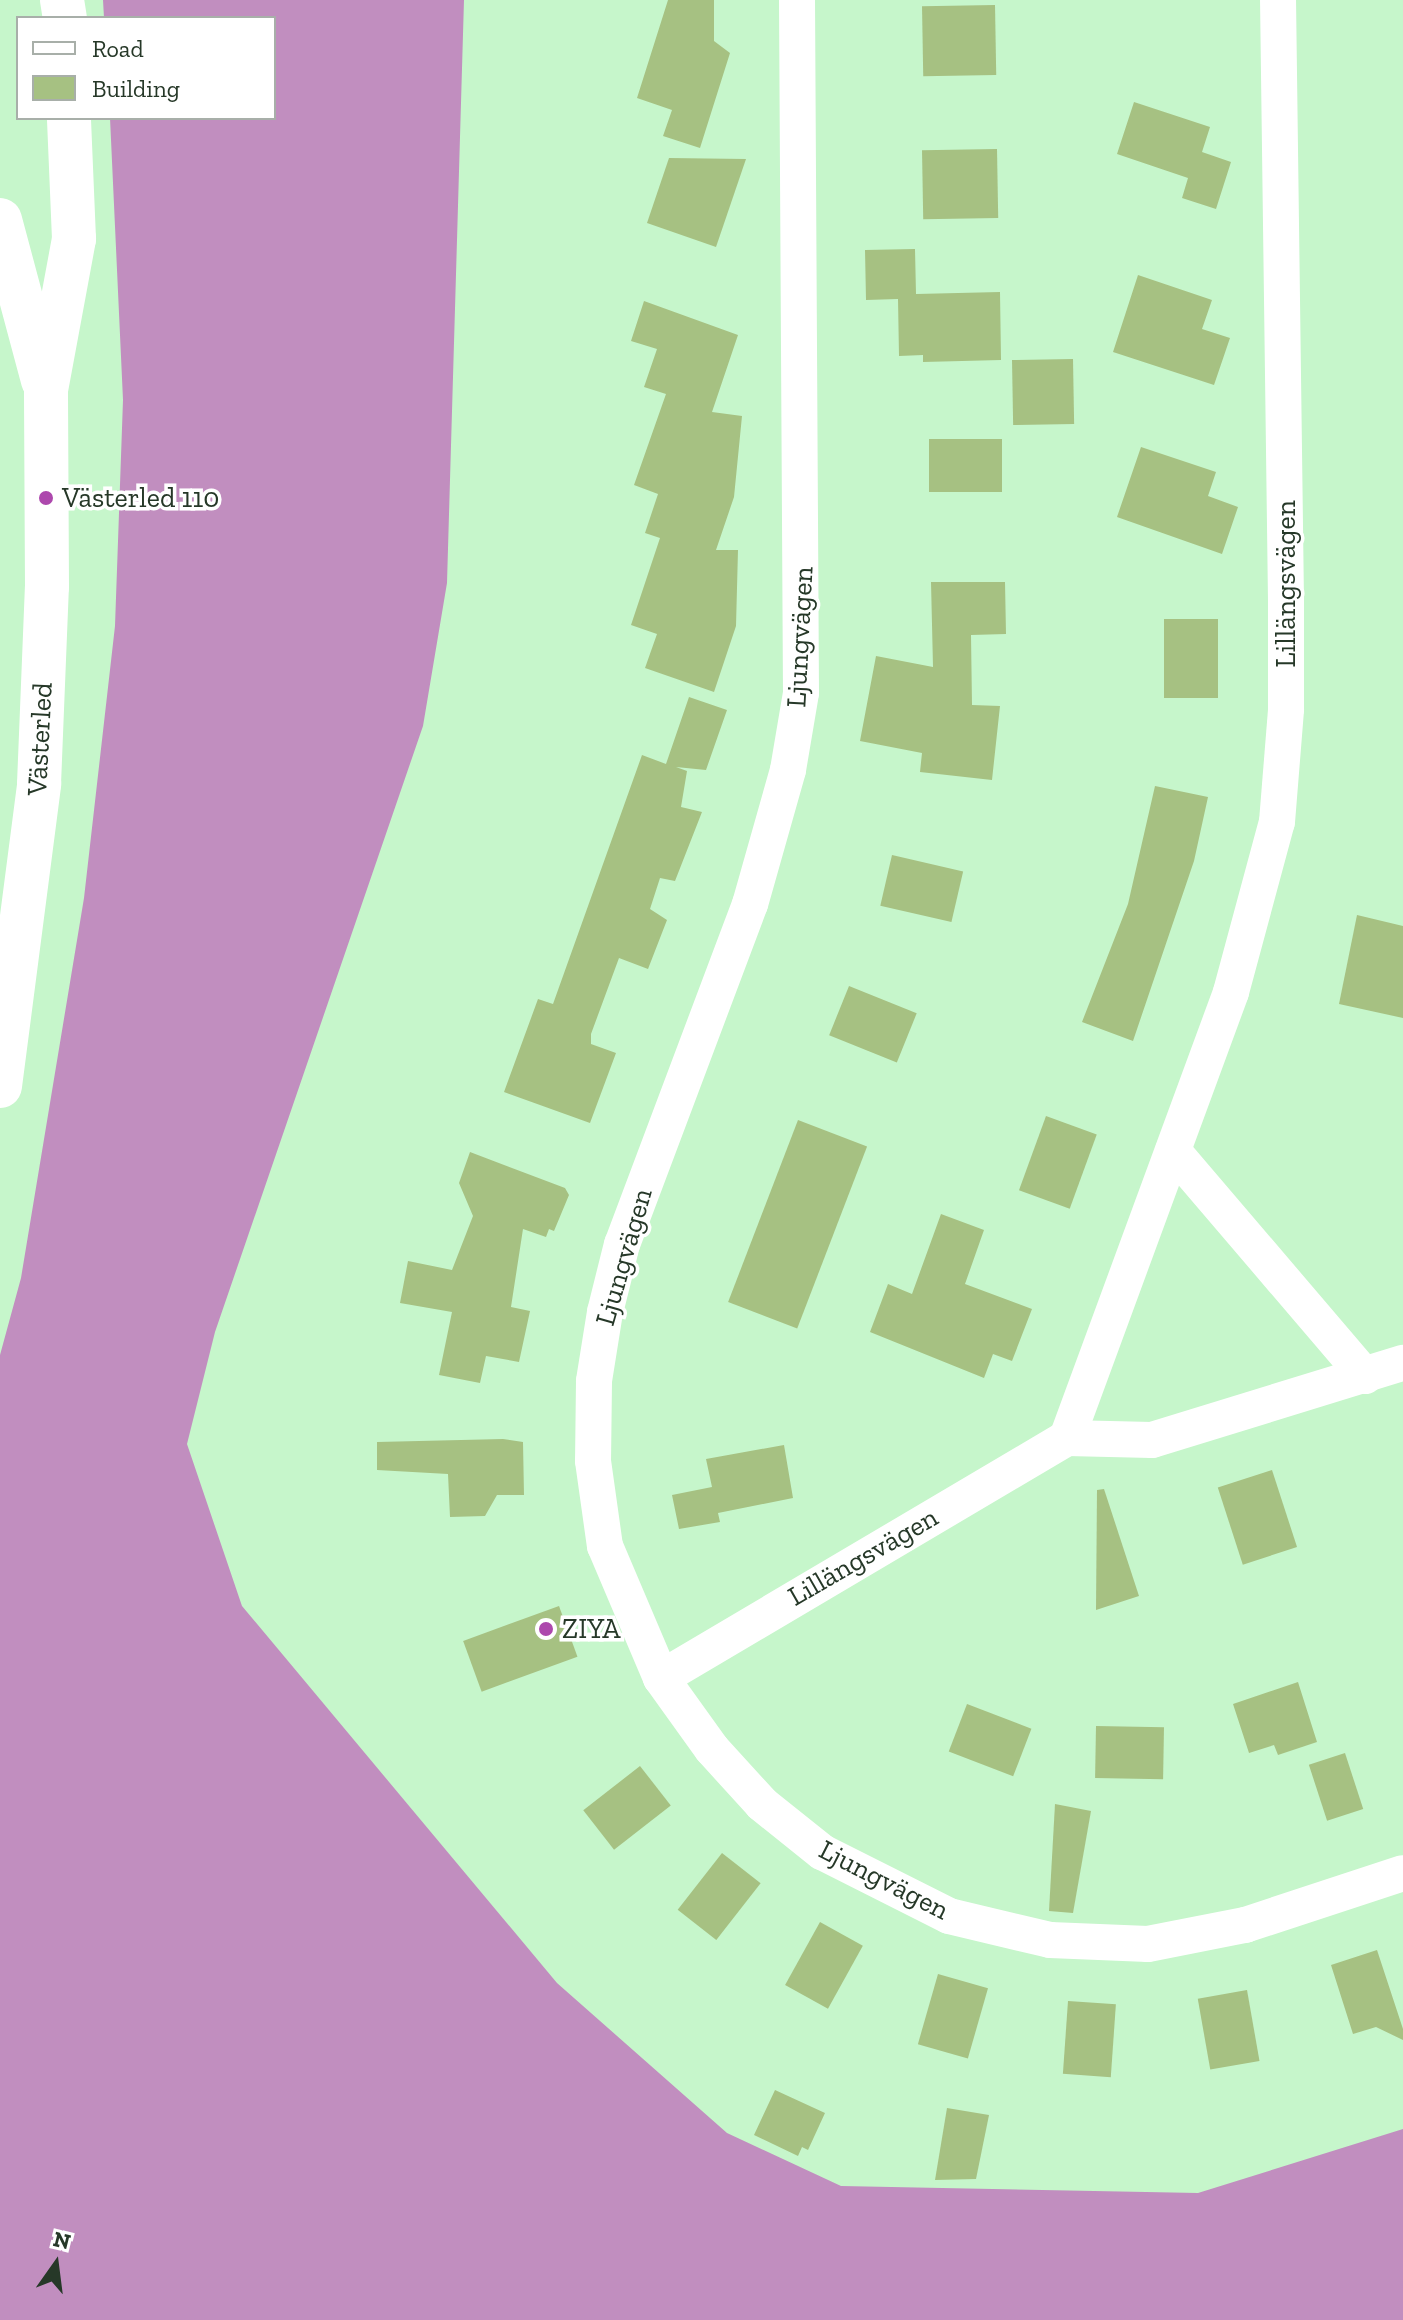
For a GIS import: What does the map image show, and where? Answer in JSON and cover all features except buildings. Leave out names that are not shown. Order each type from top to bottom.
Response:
[{"type":"street","name":"Ljungvägen","points":[[797,0],[801,693],[788,770],[750,904],[622,1244],[594,1381],[593,1461],[605,1546],[661,1678],[712,1749],[762,1804],[822,1852],[906,1898],[1004,1931],[1080,1942],[1148,1944],[1245,1925],[1403,1873]]},
{"type":"street","name":"Lillängsvägen","points":[[661,1678],[1067,1438],[1173,1151],[1231,992],[1277,822],[1286,647],[1278,0]]},
{"type":"street","name":"Västerled","points":[[0,1086],[39,784],[47,587],[46,390],[74,239],[69,120]]},
{"type":"street","name":"Västerled","points":[[0,220],[46,390]]},
{"type":"street","points":[[1173,1151],[1365,1376]]},
{"type":"street","points":[[1067,1438],[1152,1440],[1403,1363]]},
{"type":"shaded area","points":[[103,0],[464,0],[447,583],[423,726],[215,1332],[187,1444],[242,1606],[557,1983],[727,2133],[841,2186],[1198,2193],[1403,2129],[1403,2320],[0,2320],[0,1355],[21,1278],[84,898],[115,626],[123,400],[110,120],[276,120],[276,16],[104,16]]},
{"type":"place","name":"Västerled 110","points":[[46,498]]},
{"type":"place","name":"ZIYA","points":[[546,1629]]}]
